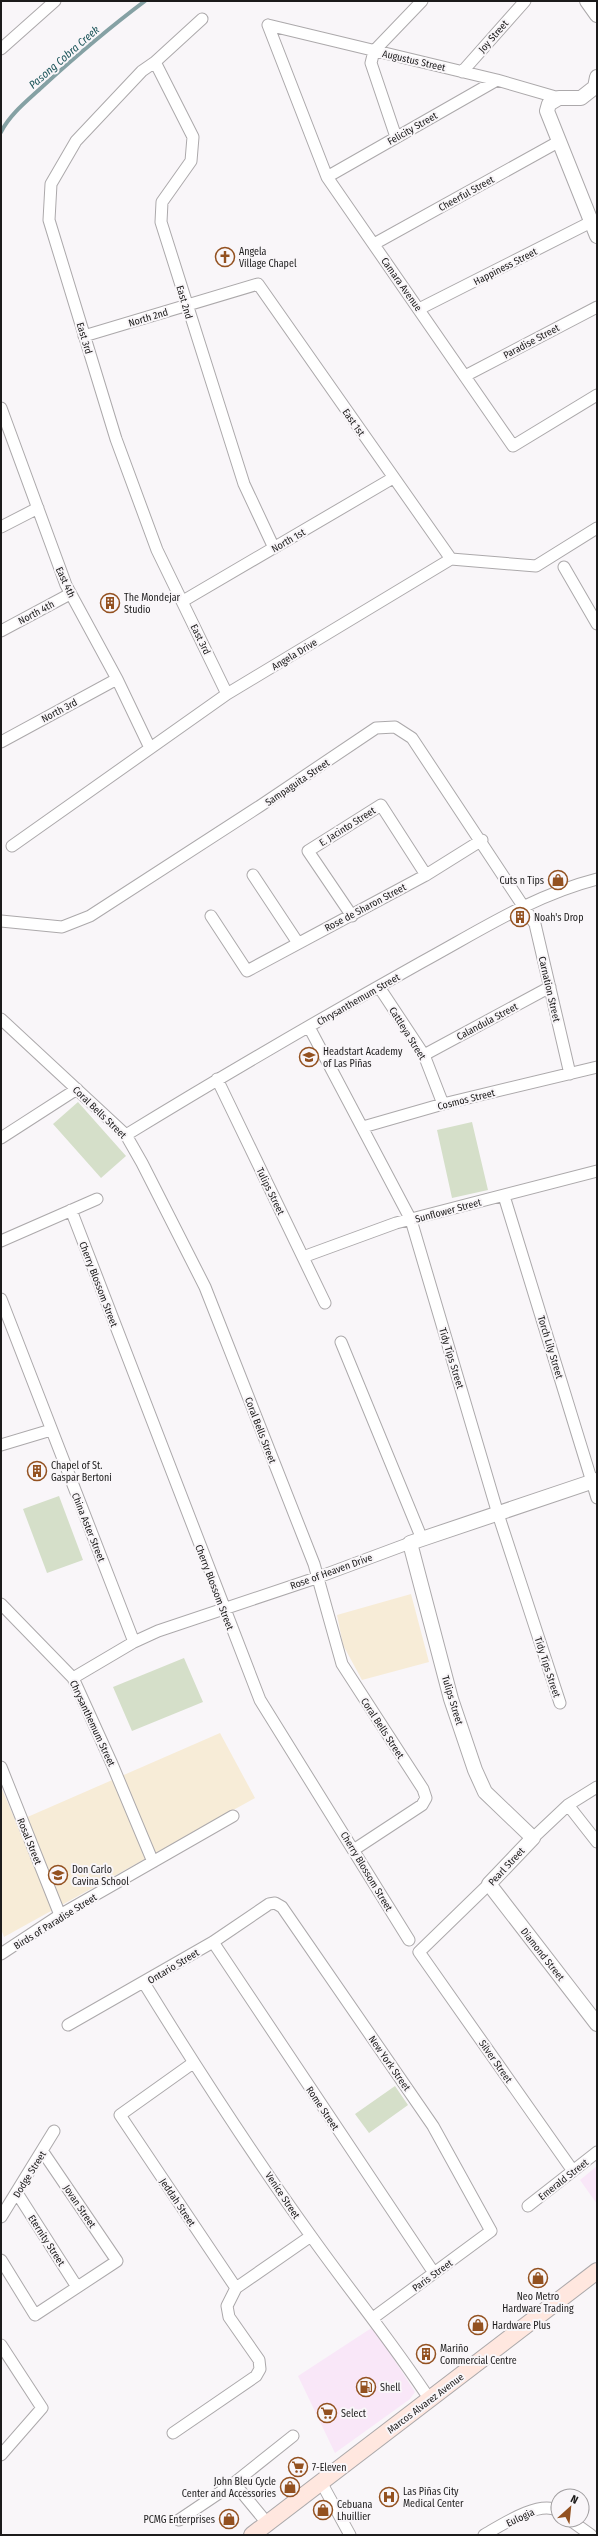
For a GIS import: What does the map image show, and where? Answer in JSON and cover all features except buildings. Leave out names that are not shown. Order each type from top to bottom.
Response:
[{"type":"main road","name":"Marcos Alvarez Avenue","points":[[252,2535],[596,2274]]},
{"type":"street","points":[[1,49],[55,1]]},
{"type":"street","points":[[396,137],[371,62],[374,51],[422,1]]},
{"type":"street","name":"Joy Street","points":[[462,72],[524,1]]},
{"type":"street","points":[[587,1],[597,15]]},
{"type":"street","name":"East 3rd","points":[[202,19],[155,62],[142,71],[76,141],[51,184],[49,220],[116,439],[157,550],[227,694]]},
{"type":"street","name":"Augustus Street","points":[[268,25],[497,80],[559,98]]},
{"type":"street","name":"Camara Avenue","points":[[268,25],[327,177],[513,446],[597,396]]},
{"type":"street","name":"East 2nd","points":[[155,62],[193,137],[191,161],[162,202],[161,222],[186,306],[244,484],[274,548]]},
{"type":"street","points":[[597,77],[595,87],[581,98],[559,98],[549,104],[547,111],[558,142],[597,236]]},
{"type":"street","name":"Felicity Street","points":[[327,177],[497,80]]},
{"type":"street","name":"Cheerful Street","points":[[374,244],[558,142]]},
{"type":"street","name":"Happiness Street","points":[[419,309],[591,222]]},
{"type":"street","name":"North 2nd","points":[[84,336],[258,284]]},
{"type":"street","name":"East 1st","points":[[258,284],[451,559]]},
{"type":"street","name":"Paradise Street","points":[[465,376],[597,307]]},
{"type":"street","name":"East 4th","points":[[2,415],[38,508],[55,560],[70,594],[117,679],[150,748]]},
{"type":"street","name":"North 1st","points":[[183,601],[393,478]]},
{"type":"street","points":[[1,527],[38,508]]},
{"type":"street","points":[[451,559],[536,566],[597,528]]},
{"type":"street","name":"Angela Drive","points":[[12,846],[227,694],[451,559]]},
{"type":"street","points":[[564,567],[597,624]]},
{"type":"street","name":"North 4th","points":[[1,631],[70,594]]},
{"type":"street","name":"North 3rd","points":[[1,742],[117,679]]},
{"type":"street","name":"Sampaguita Street","points":[[1,921],[62,927],[90,916],[260,806],[376,728],[395,727],[412,738],[525,906]]},
{"type":"street","name":"E. Jacinto Street","points":[[352,916],[308,851],[381,805],[426,875]]},
{"type":"street","name":"Rose de Sharon Street","points":[[211,916],[247,971],[426,875],[482,840]]},
{"type":"street","points":[[253,875],[298,943]]},
{"type":"street","name":"Chrysanthemum Street","points":[[126,1134],[217,1079],[525,906],[571,886],[597,879]]},
{"type":"street","name":"Carnation Street","points":[[525,906],[534,924],[570,1074]]},
{"type":"street","name":"Cattleya Street","points":[[379,987],[424,1055],[443,1104]]},
{"type":"street","name":"Calandula Street","points":[[424,1055],[550,987]]},
{"type":"street","name":"Coral Bells Street","points":[[1,1019],[126,1134],[205,1287],[314,1564],[316,1578],[342,1664],[424,1789],[426,1798],[422,1805],[354,1850]]},
{"type":"street","name":"Tidy Tips Street","points":[[309,1027],[411,1220],[498,1514],[560,1703]]},
{"type":"street","name":"Cosmos Street","points":[[363,1127],[443,1104],[597,1067]]},
{"type":"street","name":"Tulips Street","points":[[217,1079],[325,1303]]},
{"type":"street","points":[[1,1138],[77,1089]]},
{"type":"street","name":"Sunflower Street","points":[[302,1257],[411,1220],[597,1171]]},
{"type":"street","name":"Torch Lily Street","points":[[504,1196],[595,1481],[597,1498]]},
{"type":"street","points":[[1,1241],[97,1199]]},
{"type":"street","name":"Cherry Blossom Street","points":[[71,1210],[223,1608],[260,1700],[409,1940]]},
{"type":"street","name":"China Aster Street","points":[[1,1299],[134,1642]]},
{"type":"street","name":"Tulips Street","points":[[341,1342],[416,1541],[451,1699],[475,1770],[486,1792],[532,1838]]},
{"type":"street","points":[[1,1445],[51,1430]]},
{"type":"street","name":"Rose of Heaven Drive","points":[[73,1678],[134,1642],[223,1608],[316,1578],[416,1541],[595,1481]]},
{"type":"street","name":"Chrysanthemum Street","points":[[1,1604],[73,1678],[112,1764],[153,1862]]},
{"type":"street","name":"Rosal Street","points":[[1,1767],[60,1916]]},
{"type":"street","name":"Pearl Street","points":[[419,1952],[489,1884],[532,1838],[568,1805],[597,1787]]},
{"type":"street","points":[[568,1805],[597,1842]]},
{"type":"street","name":"Birds of Paradise Street","points":[[1,1954],[60,1916],[233,1816]]},
{"type":"street","name":"Diamond Street","points":[[489,1884],[597,2024]]},
{"type":"street","name":"Ontario Street","points":[[68,2025],[144,1983],[213,1942],[268,1904],[275,1903]]},
{"type":"street","name":"New York Street","points":[[275,1903],[282,1907],[434,2126],[491,2231]]},
{"type":"street","name":"Rome Street","points":[[213,1942],[434,2273]]},
{"type":"street","name":"Silver Street","points":[[419,1952],[573,2170]]},
{"type":"street","name":"Venice Street","points":[[144,1983],[193,2063],[311,2236],[399,2352],[430,2400]]},
{"type":"street","name":"Jeddah Street","points":[[193,2063],[120,2115],[236,2288]]},
{"type":"street","name":"Dodge Street","points":[[1,2217],[18,2193],[54,2131]]},
{"type":"street","name":"Jovan Street","points":[[43,2152],[116,2261],[77,2287]]},
{"type":"street","name":"Emerald Street","points":[[528,2206],[597,2152]]},
{"type":"street","name":"Eternity Street","points":[[18,2193],[77,2287]]},
{"type":"street","name":"Paris Street","points":[[373,2318],[491,2231]]},
{"type":"street","points":[[173,2433],[256,2376],[260,2369],[259,2360],[229,2317],[228,2306],[236,2288],[311,2236]]},
{"type":"street","points":[[1,2260],[35,2315],[77,2287]]},
{"type":"street","points":[[1,2346],[42,2408],[1,2455]]},
{"type":"street","points":[[179,2520],[234,2483],[293,2436]]},
{"type":"street","points":[[321,2482],[350,2535]]},
{"type":"street","points":[[234,2483],[266,2523]]},
{"type":"street","name":"Eulogia","points":[[484,2535],[530,2511],[541,2508],[550,2510]]},
{"type":"street","points":[[581,2528],[591,2535]]},
{"type":"shaded area","points":[[411,1594],[429,1662],[362,1680],[343,1645],[337,1615]]},
{"type":"shaded area","name":"Don Carlo Cavina School","points":[[220,1733],[255,1798],[4,1937],[1,1929],[1,1787],[16,1822]]},
{"type":"shaded area","points":[[597,2166],[597,2204],[580,2180]]},
{"type":"shaded area","points":[[373,2327],[415,2392],[410,2399],[335,2453],[298,2376]]},
{"type":"green space","points":[[78,1102],[126,1156],[101,1178],[53,1124]]},
{"type":"green space","points":[[472,1122],[488,1190],[452,1198],[437,1130]]},
{"type":"green space","points":[[59,1496],[83,1560],[47,1573],[23,1509]]},
{"type":"green space","points":[[184,1658],[203,1702],[132,1731],[113,1687]]},
{"type":"green space","points":[[395,2086],[408,2105],[369,2133],[355,2114]]},
{"type":"waterway","name":"Pasong Cobra Creek","points":[[1,132],[14,113],[31,97],[92,43],[145,1]]},
{"type":"place","name":"Angela Village Chapel","points":[[225,257]]},
{"type":"place","name":"The Mondejar Studio","points":[[110,603]]},
{"type":"place","name":"Cuts n Tips","points":[[558,880]]},
{"type":"place","name":"Noah's Drop","points":[[520,917]]},
{"type":"place","name":"Headstart Academy of Las Piñas","points":[[309,1057]]},
{"type":"place","name":"Chapel of St. Gaspar Bertoni","points":[[37,1471]]},
{"type":"place","name":"Don Carlo Cavina School","points":[[58,1875]]},
{"type":"place","name":"Neo Metro Hardware Trading","points":[[538,2278]]},
{"type":"place","name":"Hardware Plus","points":[[478,2325]]},
{"type":"place","name":"Mariño Commercial Centre","points":[[426,2354]]},
{"type":"place","name":"Shell","points":[[366,2387]]},
{"type":"place","name":"Select","points":[[327,2413]]},
{"type":"place","name":"7-Eleven","points":[[298,2467]]},
{"type":"place","name":"John Bleu Cycle Center and Accessories","points":[[290,2487]]},
{"type":"place","name":"Las Piñas City Medical Center","points":[[389,2497]]},
{"type":"place","name":"Cebuana Lhuillier","points":[[323,2510]]},
{"type":"place","name":"PCMG Enterprises","points":[[229,2519]]}]
